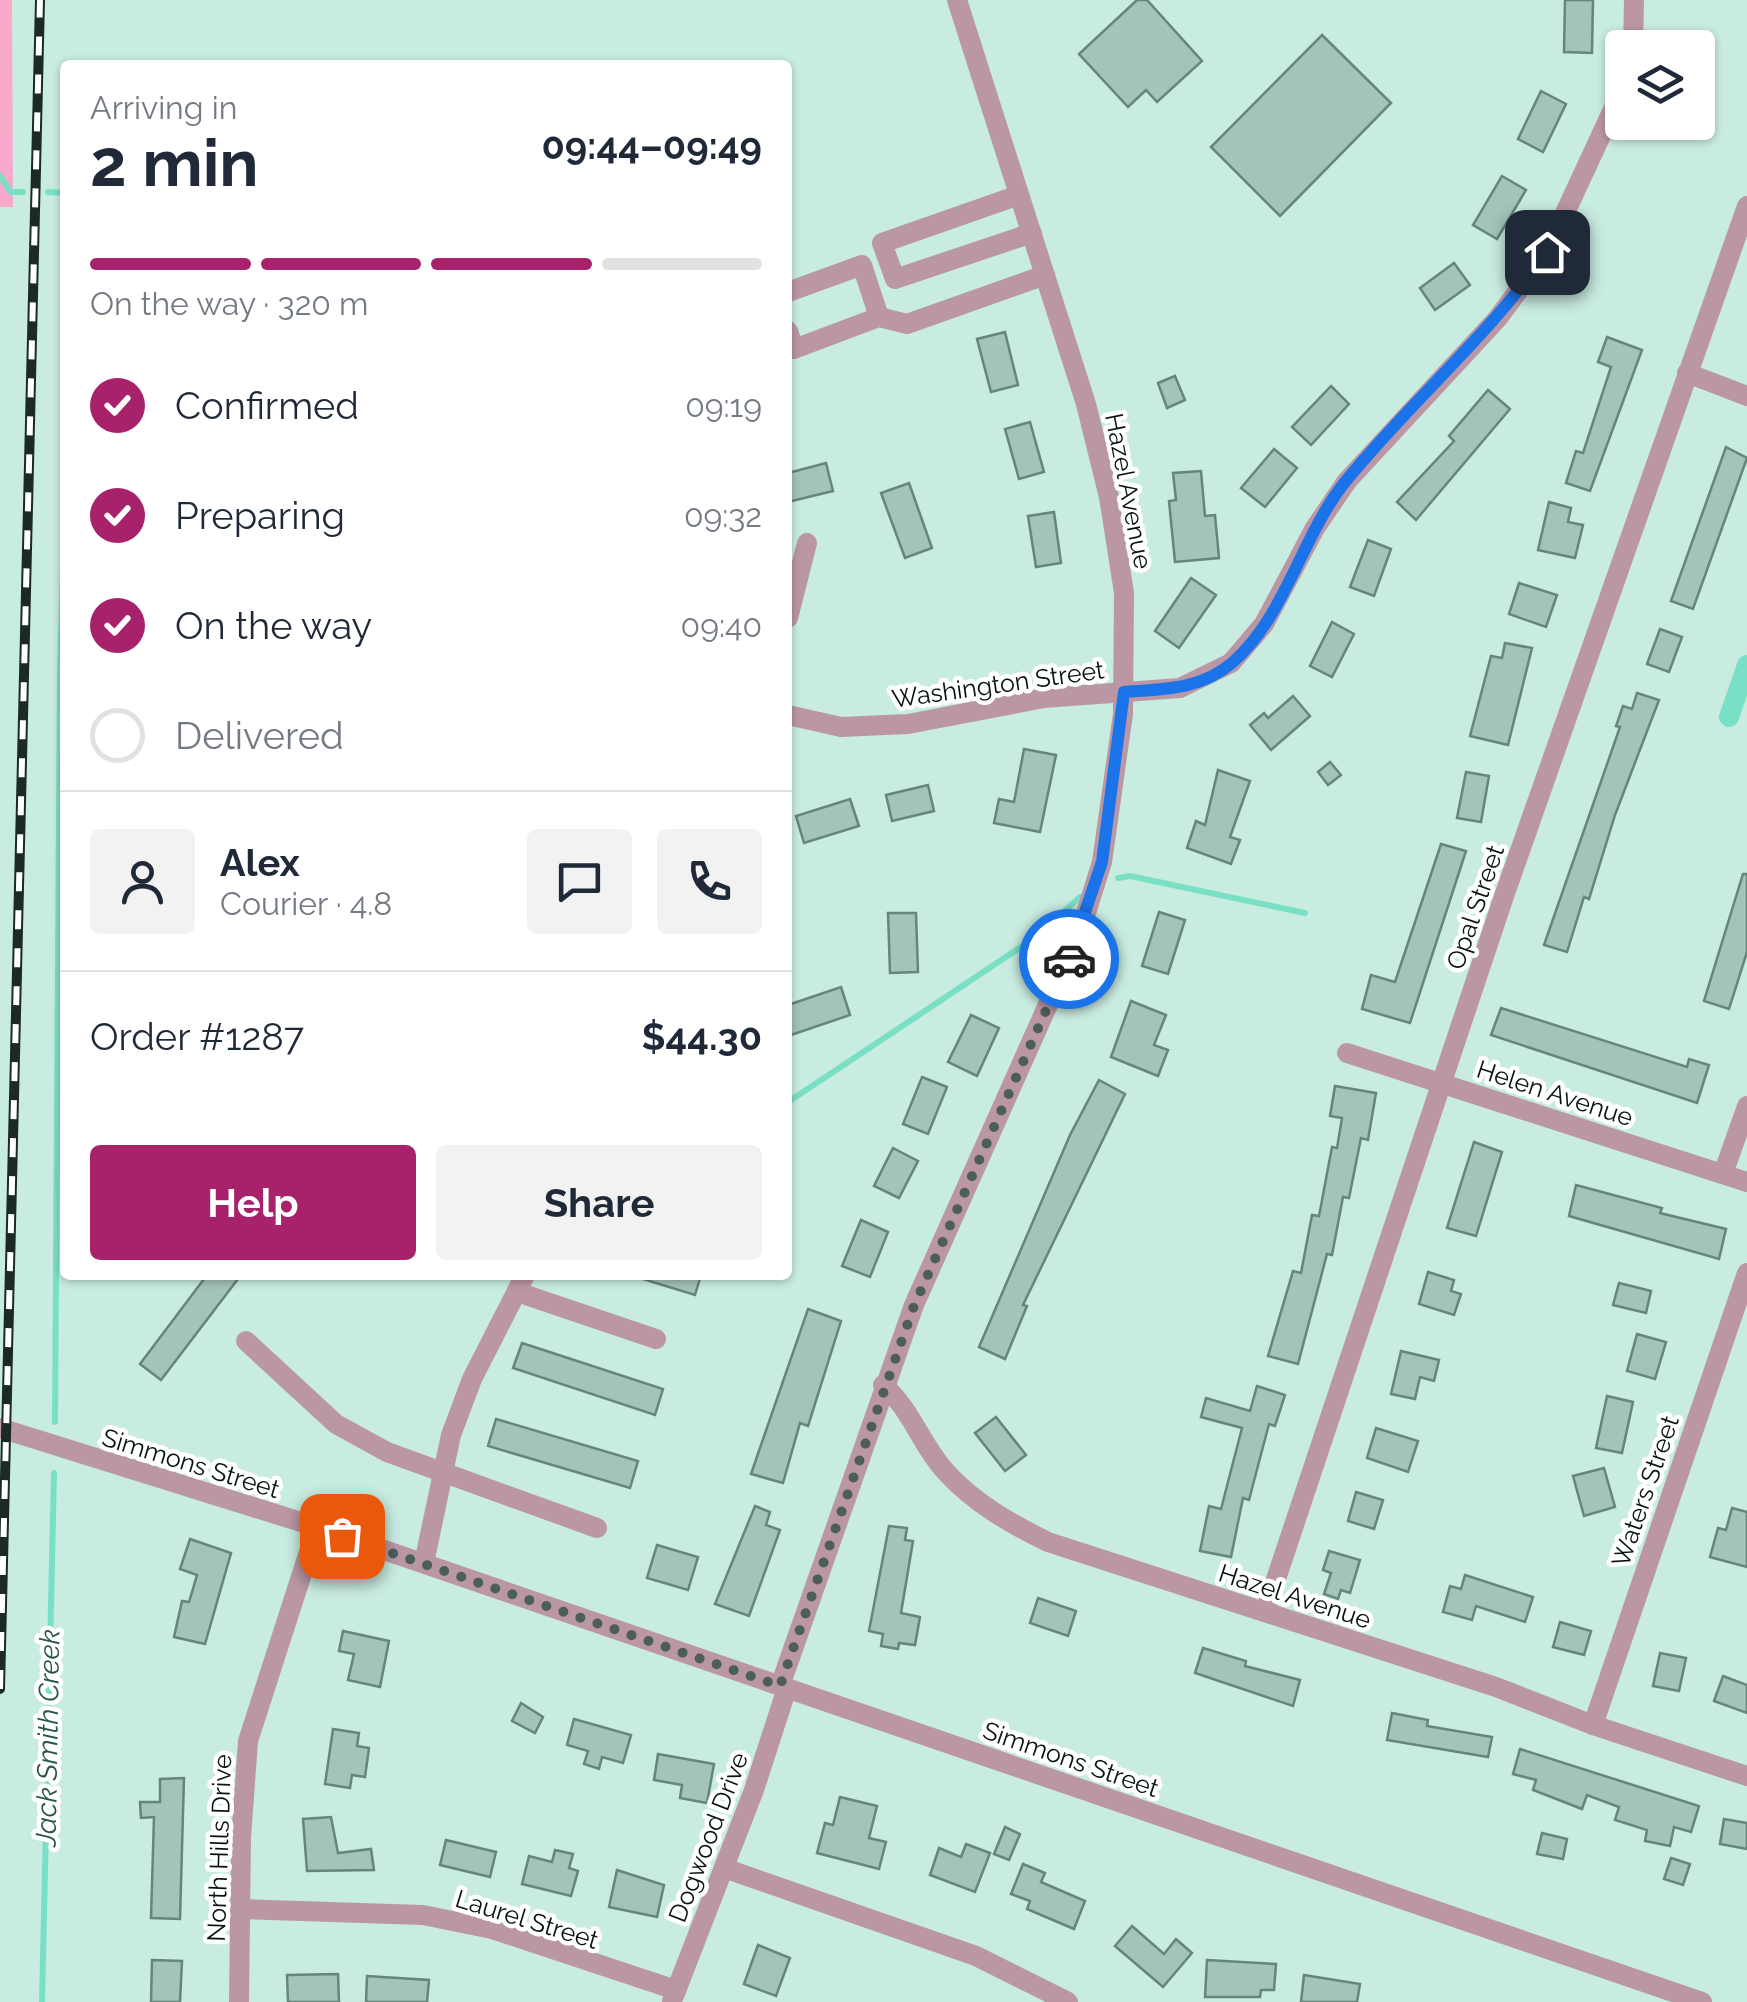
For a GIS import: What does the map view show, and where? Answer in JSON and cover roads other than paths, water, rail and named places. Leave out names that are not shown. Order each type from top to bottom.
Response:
[{"type":"street","name":"Hazel Avenue","points":[[784,1687],[883,1385],[934,1259],[1079,935],[1102,862],[1124,692],[1124,612],[1118,544],[1086,404],[957,0]]},
{"type":"street","points":[[1633,30],[1634,0]]},
{"type":"street","name":"Washington Street","points":[[792,716],[864,728],[1044,698],[1194,684],[1232,663],[1248,646],[1346,481],[1498,318],[1547,252],[1605,130]]},
{"type":"street","points":[[1019,195],[882,244],[895,279],[1032,234]]},
{"type":"street","name":"Opal Street","points":[[1265,1612],[1441,1083],[1745,213]]},
{"type":"street","points":[[792,291],[862,265],[879,317]]},
{"type":"street","points":[[792,342],[794,348],[879,317],[907,324],[1045,276]]},
{"type":"street","points":[[1687,373],[1747,396]]},
{"type":"street","points":[[792,603],[808,543]]},
{"type":"street","name":"Helen Avenue","points":[[1347,1053],[1747,1182]]},
{"type":"street","points":[[1724,1174],[1747,1106]]},
{"type":"street","name":"Waters Street","points":[[1593,1726],[1747,1273]]},
{"type":"street","points":[[424,1563],[444,1471],[472,1380],[521,1283],[656,1340]]},
{"type":"street","points":[[246,1342],[336,1424],[387,1452],[597,1528]]},
{"type":"street","name":"Hazel Avenue","points":[[883,1385],[903,1403],[945,1471],[1000,1518],[1048,1542],[1496,1687],[1593,1726],[1747,1776]]},
{"type":"street","name":"Simmons Street","points":[[0,1428],[317,1526],[1702,2002]]},
{"type":"street","name":"North Hills Drive","points":[[239,2002],[248,1741],[317,1526]]},
{"type":"street","name":"Dogwood Drive","points":[[674,1996],[724,1868],[784,1687]]},
{"type":"street","points":[[724,1868],[976,1956],[1068,2002]]},
{"type":"street","name":"Laurel Street","points":[[241,1909],[424,1915],[492,1929],[674,1996]]},
{"type":"waterway","name":"Jack Smith Creek","points":[[0,176],[11,192],[23,192]]},
{"type":"waterway","name":"Jack Smith Creek","points":[[48,192],[60,193]]},
{"type":"waterway","points":[[1729,717],[1747,665]]},
{"type":"waterway","name":"Jack Smith Creek","points":[[55,1422],[60,673]]},
{"type":"waterway","name":"Jack Smith Creek","points":[[1118,878],[1130,876],[1305,913]]},
{"type":"waterway","name":"Jack Smith Creek","points":[[792,1099],[1036,937],[1080,897]]},
{"type":"waterway","name":"Jack Smith Creek","points":[[42,2002],[54,1473]]},
{"type":"railway","points":[[0,1689],[40,0]]}]
